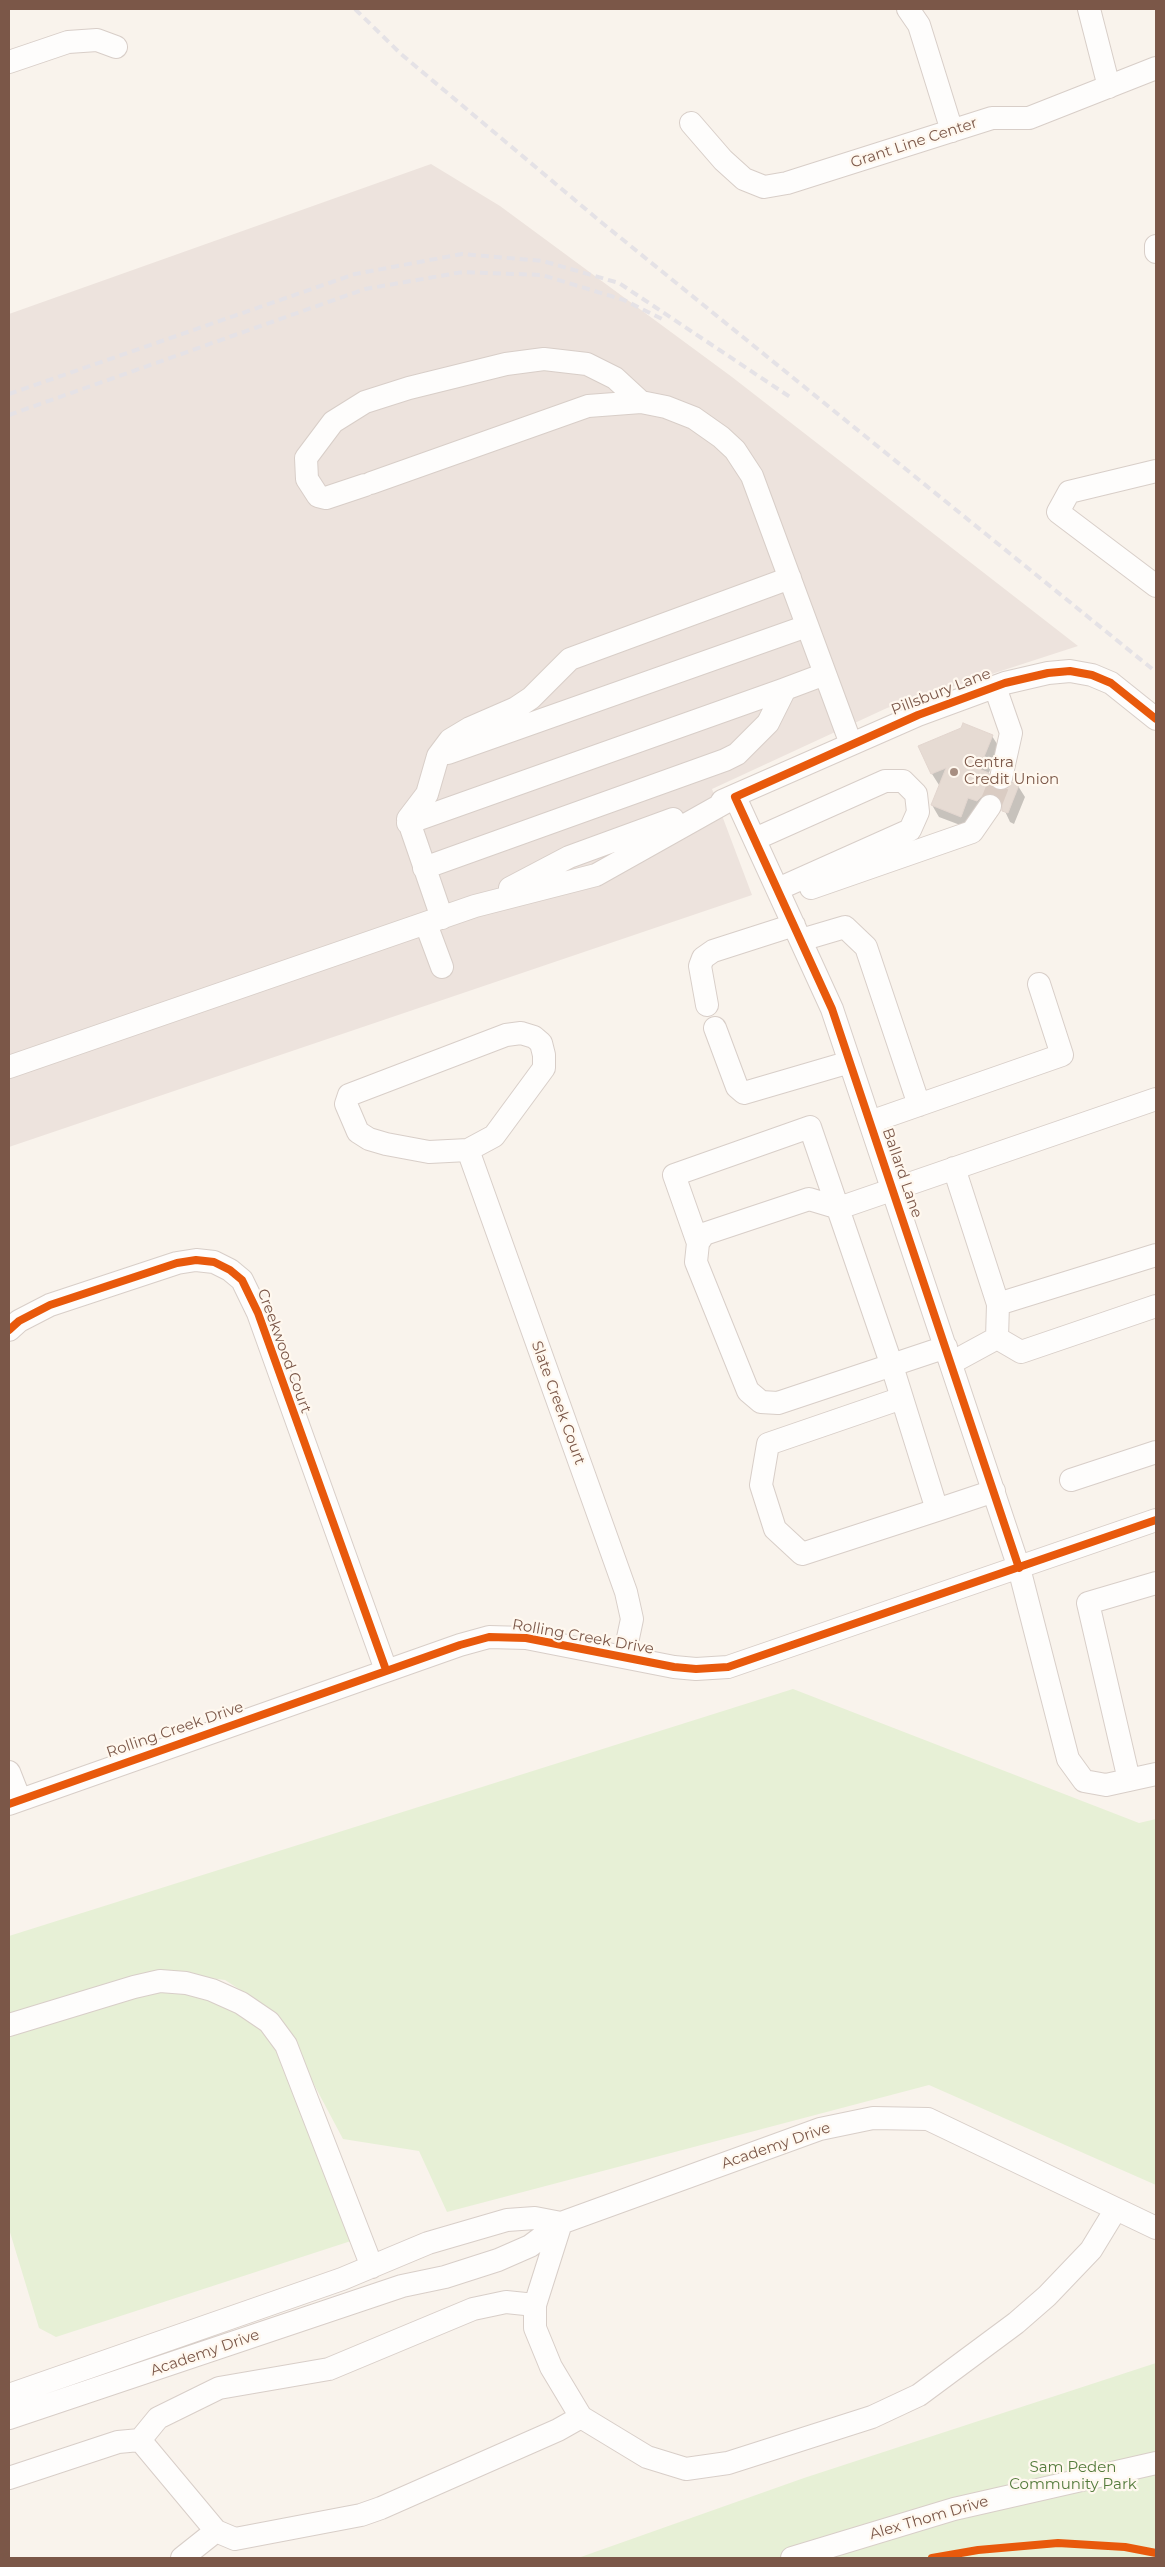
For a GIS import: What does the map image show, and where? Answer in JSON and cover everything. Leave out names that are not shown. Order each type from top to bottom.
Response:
[{"type":"street","points":[[908,9],[919,25],[952,131]]},
{"type":"street","points":[[1089,9],[1109,87]]},
{"type":"street","points":[[9,62],[68,42],[97,40],[116,47]]},
{"type":"street","name":"Grant Line Center","points":[[691,123],[744,179],[764,187],[788,183],[992,118],[1029,118],[1156,68]]},
{"type":"street","points":[[1156,246],[1156,252]]},
{"type":"street","points":[[641,402],[615,378],[587,364],[544,359],[506,364],[409,388],[365,402],[332,422],[306,458],[307,479],[318,496],[326,498],[588,406],[641,402],[666,407],[694,418],[721,436],[735,450],[758,491],[851,744]]},
{"type":"street","points":[[1156,471],[1069,492],[1058,512],[1156,586]]},
{"type":"street","points":[[442,967],[424,868],[408,819],[427,794],[438,756],[450,740],[470,728],[516,708],[531,698],[570,659],[584,652],[790,578]]},
{"type":"street","points":[[438,756],[807,626]]},
{"type":"street","name":"Pillsbury Lane","points":[[9,1067],[475,906],[596,875],[735,796],[918,715],[995,686],[1048,672],[1070,671],[1092,675],[1111,683],[1156,719]]},
{"type":"street","points":[[408,823],[825,674]]},
{"type":"street","points":[[995,686],[1011,733],[1001,778]]},
{"type":"street","points":[[424,868],[725,760],[737,754],[768,723],[785,689]]},
{"type":"street","points":[[755,840],[885,781],[903,781],[916,794],[918,812],[910,830],[780,894]]},
{"type":"street","name":"Ballard Lane","points":[[735,796],[832,1009],[1019,1568],[1068,1759],[1084,1781],[1106,1785],[1156,1774]]},
{"type":"street","points":[[780,894],[972,832],[990,806]]},
{"type":"street","points":[[707,1005],[700,966],[703,958],[713,951],[798,933],[845,927],[866,947],[919,1104]]},
{"type":"street","points":[[870,1122],[1062,1055],[1038,984]]},
{"type":"street","points":[[715,1028],[737,1087],[744,1093],[850,1062]]},
{"type":"street","points":[[521,1033],[534,1037],[542,1043],[544,1068],[494,1136],[468,1150],[429,1152],[369,1140],[358,1132],[351,1119],[346,1104],[349,1095],[506,1034],[521,1033]]},
{"type":"street","points":[[698,1243],[704,1234],[809,1199],[839,1208],[1156,1099]]},
{"type":"street","points":[[937,1510],[892,1366],[810,1127],[674,1175],[698,1243],[696,1262],[748,1391],[761,1402],[778,1403],[892,1366],[949,1355],[997,1338],[1021,1352],[1156,1306]]},
{"type":"street","name":"Slate Creek Court","points":[[468,1150],[626,1592],[632,1619],[624,1658]]},
{"type":"street","points":[[954,1168],[998,1304],[997,1338]]},
{"type":"street","points":[[998,1304],[1156,1255]]},
{"type":"street","name":"Creekwood Court","points":[[9,1330],[26,1317],[50,1305],[176,1262],[196,1260],[214,1262],[230,1270],[242,1280],[258,1313],[386,1670]]},
{"type":"street","points":[[902,1398],[768,1444],[761,1485],[775,1529],[802,1554],[994,1491]]},
{"type":"street","points":[[1071,1480],[1156,1452]]},
{"type":"street","name":"Rolling Creek Drive","points":[[14,1802],[460,1645],[502,1636],[526,1638],[624,1658],[696,1669],[728,1667],[1156,1520]]},
{"type":"street","points":[[1129,1780],[1088,1603],[1156,1583]]},
{"type":"street","points":[[9,1772],[14,1802]]},
{"type":"street","points":[[9,2025],[134,1987],[160,1982],[186,1983],[212,1990],[241,2003],[269,2022],[286,2045],[372,2267]]},
{"type":"street","name":"Academy Drive","points":[[9,2418],[402,2286],[445,2277],[498,2260],[530,2246],[561,2223],[820,2129],[873,2118],[928,2119],[1156,2228]]},
{"type":"street","points":[[561,2223],[535,2305],[535,2328],[550,2367],[581,2418],[647,2457],[686,2469],[728,2463],[872,2417],[920,2395],[1016,2323],[1091,2250],[1116,2209]]},
{"type":"street","name":"Academy Drive","points":[[9,2395],[372,2267],[428,2243],[508,2220],[535,2218],[561,2223]]},
{"type":"street","points":[[392,2258],[402,2286]]},
{"type":"street","points":[[9,2478],[118,2442],[140,2440],[158,2418],[219,2388],[329,2369],[473,2309],[506,2302],[535,2305]]},
{"type":"street","points":[[140,2440],[216,2531],[235,2539],[361,2515],[531,2442],[581,2418]]},
{"type":"street","name":"Alex Thom Drive","points":[[792,2558],[954,2509],[1156,2463]]},
{"type":"street","points":[[182,2558],[216,2531]]},
{"type":"shaded area","points":[[431,164],[500,206],[732,377],[1078,646],[887,708],[712,789],[752,895],[9,1147],[9,314]]},
{"type":"green space","points":[[793,1689],[1139,1823],[1156,1819],[1156,2185],[929,2085],[447,2212],[419,2151],[343,2139],[276,2013],[225,1980],[179,1974],[9,2015],[9,1936]]},
{"type":"green space","points":[[152,1990],[189,1993],[238,2010],[270,2034],[354,2240],[56,2337],[39,2328],[9,2229],[9,2033]]},
{"type":"green space","name":"Sam Peden Community Park","points":[[1156,2363],[1156,2558],[578,2558],[804,2478]]},
{"type":"building","name":"Centra Credit Union","points":[[963,723],[993,735],[979,769],[989,773],[988,781],[992,787],[1004,791],[1013,782],[1019,785],[1008,813],[1002,811],[1002,800],[992,793],[984,794],[977,801],[968,798],[961,817],[931,805],[946,768],[931,774],[918,746],[961,728]]},
{"type":"tunnel","points":[[990,806],[1001,778]]},
{"type":"railway","points":[[355,9],[401,54],[601,222],[1156,672]]},
{"type":"railway","points":[[9,394],[355,274],[462,254],[543,261],[619,283],[790,397]]},
{"type":"railway","points":[[9,415],[365,289],[463,272],[542,275],[624,300],[664,320]]},
{"type":"cycle path","points":[[1019,1568],[832,1009],[735,797],[918,715],[1005,683],[1048,673],[1070,671],[1092,675],[1111,683],[1156,719]]},
{"type":"cycle path","points":[[9,1330],[19,1321],[50,1305],[177,1263],[196,1260],[214,1262],[230,1270],[242,1280],[258,1313],[386,1670]]},
{"type":"cycle path","points":[[9,1804],[460,1645],[489,1637],[526,1638],[674,1667],[696,1669],[728,1667],[1156,1520]]},
{"type":"cycle path","points":[[932,2558],[978,2550],[1058,2543],[1125,2547],[1156,2553]]},
{"type":"place","name":"Centra Credit Union","points":[[954,772]]}]
